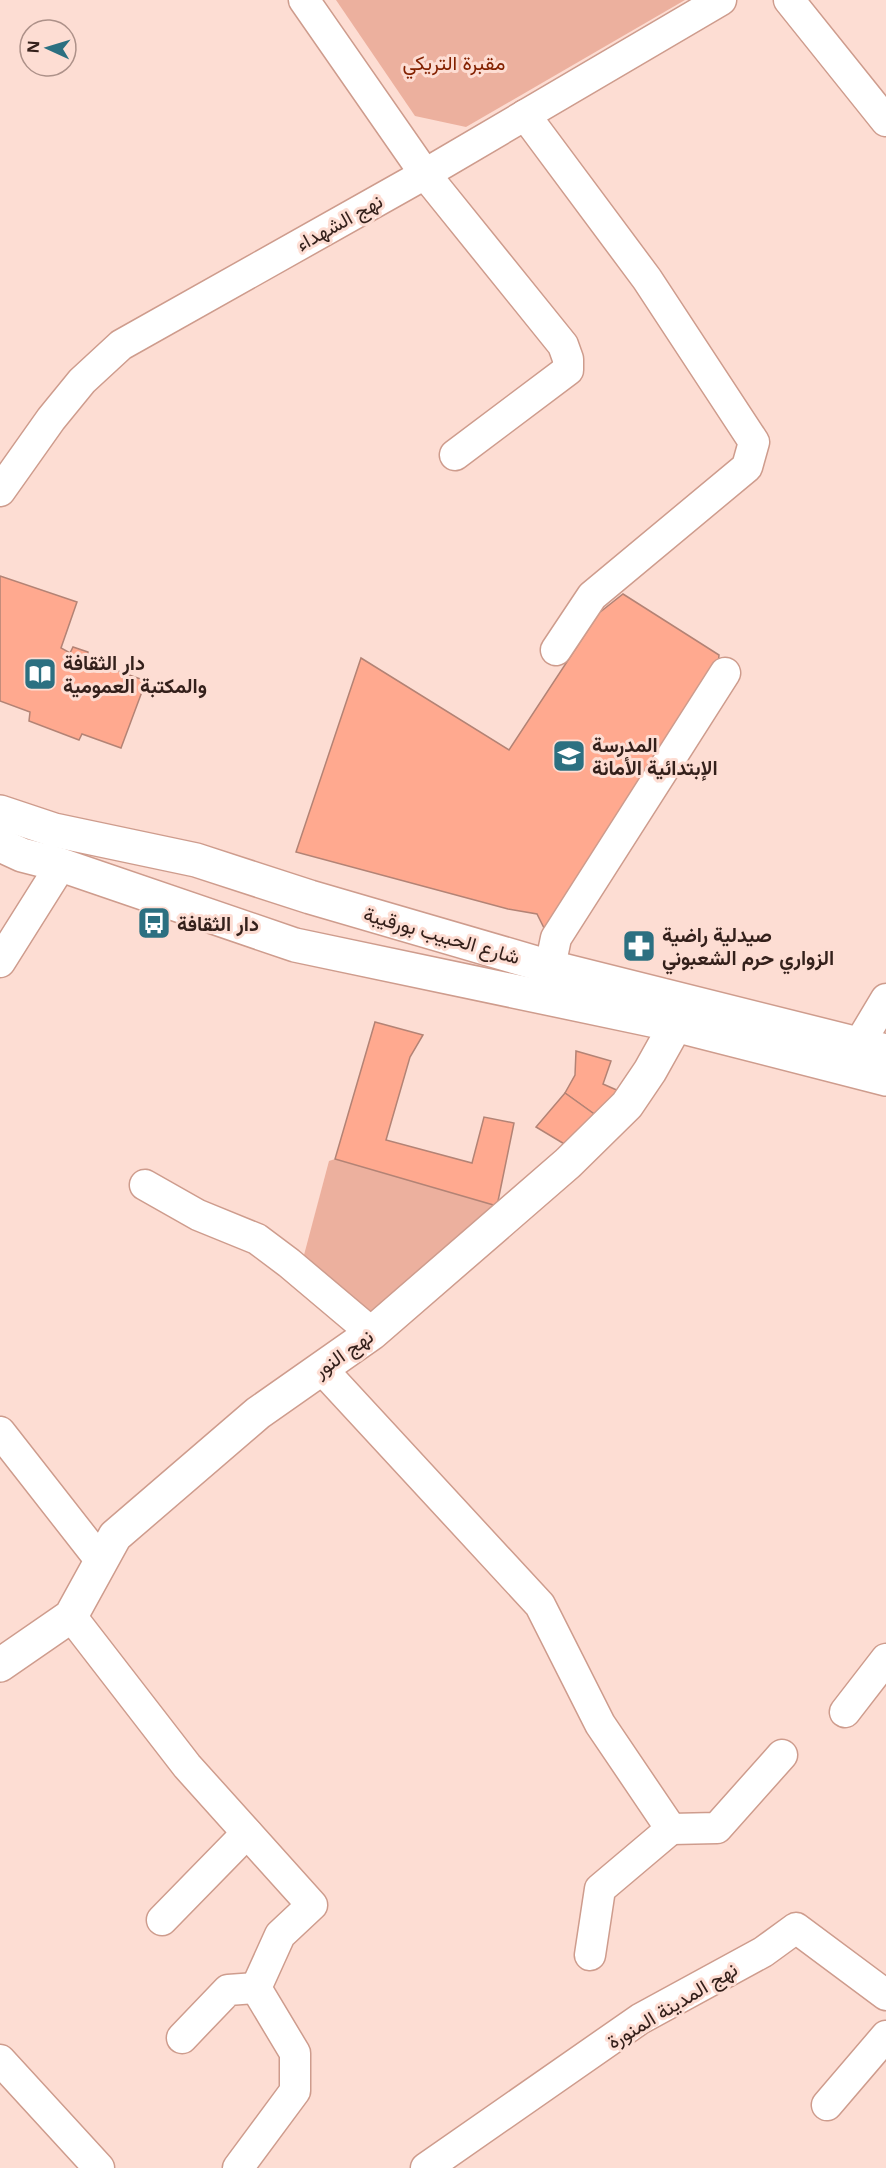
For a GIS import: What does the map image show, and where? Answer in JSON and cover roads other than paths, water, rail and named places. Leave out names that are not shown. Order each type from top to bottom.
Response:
[{"type":"main road","name":"شارع الحبيب بورقيبة","points":[[0,812],[54,830],[196,860],[310,897],[550,967],[682,1013],[886,1078]]},
{"type":"main road","points":[[7,851],[54,830]]},
{"type":"main road","name":"شارع الحبيب بورقيبة","points":[[7,851],[60,865],[295,945],[873,1047]]},
{"type":"main road","name":"نهج النور","points":[[0,1665],[71,1616],[115,1536],[258,1413],[372,1333],[568,1163],[627,1106],[650,1071],[682,1013]]},
{"type":"street","points":[[304,0],[425,174],[563,345],[568,358],[568,370],[455,455]]},
{"type":"street","name":"نهج الشهداء","points":[[0,491],[82,381],[121,345],[425,174],[721,0]]},
{"type":"street","points":[[789,0],[886,122]]},
{"type":"street","points":[[525,115],[647,279],[754,442],[747,467],[592,596],[556,650]]},
{"type":"street","points":[[550,967],[556,938],[725,673]]},
{"type":"street","points":[[0,962],[60,865]]},
{"type":"street","points":[[873,1047],[886,999]]},
{"type":"street","points":[[145,1185],[198,1215],[256,1239],[290,1263],[372,1333]]},
{"type":"street","points":[[321,1368],[540,1605],[600,1724],[671,1829]]},
{"type":"street","points":[[0,1432],[101,1561]]},
{"type":"street","points":[[71,1616],[187,1766],[312,1905],[280,1935],[256,1988]]},
{"type":"street","points":[[845,1712],[886,1659]]},
{"type":"street","points":[[590,1955],[600,1889],[671,1829],[717,1828],[782,1755]]},
{"type":"street","points":[[162,1920],[247,1833]]},
{"type":"street","name":"نهج المدينة المنورة","points":[[426,2168],[640,2019],[763,1952],[796,1928],[886,1995]]},
{"type":"street","points":[[182,2038],[228,1990],[256,1988]]},
{"type":"street","points":[[238,2168],[295,2091],[295,2053],[256,1988]]},
{"type":"street","points":[[827,2105],[886,2036]]},
{"type":"street","points":[[0,2060],[99,2168]]},
{"type":"place","name":"دار الثقافة والمكتبة العمومية","points":[[40,674]]},
{"type":"place","name":"المدرسة الإبتدائية الأمانة","points":[[569,756]]},
{"type":"place","name":"دار الثقافة","points":[[154,923]]},
{"type":"place","name":"صيدلية راضية الزواري حرم الشعبوني","points":[[639,946]]},
{"type":"park label","name":"مقبرة التريكي","points":[[454,62]]}]
